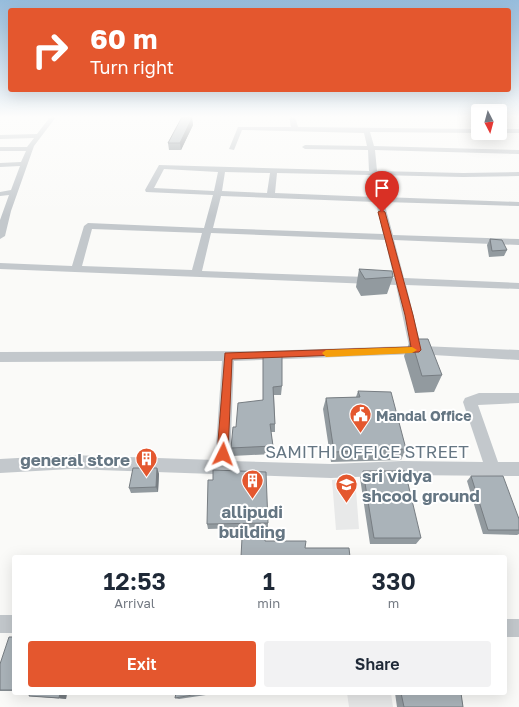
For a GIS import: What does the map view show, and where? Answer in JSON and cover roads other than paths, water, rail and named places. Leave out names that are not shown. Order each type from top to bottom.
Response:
[{"type":"street","points":[[0,236],[3,219],[30,150]]},
{"type":"street","points":[[371,150],[373,173],[387,236],[400,281],[416,350]]},
{"type":"street","points":[[431,150],[519,152]]},
{"type":"street","points":[[0,165],[24,164]]},
{"type":"street","points":[[519,174],[463,175],[222,170],[162,166],[149,190],[379,200],[519,204]]},
{"type":"street","points":[[196,273],[218,193],[222,170]]},
{"type":"street","points":[[271,195],[274,171]]},
{"type":"street","points":[[0,194],[14,192]]},
{"type":"street","points":[[0,206],[10,203]]},
{"type":"street","points":[[76,269],[88,226],[519,242]]},
{"type":"street","points":[[0,266],[519,286]]},
{"type":"street","points":[[0,357],[228,356],[416,350],[519,355]]},
{"type":"street","points":[[222,468],[228,356]]},
{"type":"street","points":[[493,469],[470,402],[478,398],[519,398]]},
{"type":"street","name":"SAMITHI OFFICE STREET","points":[[0,466],[71,462],[331,471],[402,468],[519,468]]},
{"type":"street","points":[[0,624],[12,624]]},
{"type":"street","points":[[507,628],[519,628]]},
{"type":"place","name":"Mandal Office","points":[[361,434]]},
{"type":"place","name":"general store","points":[[146,478]]},
{"type":"place","name":"allipudi building","points":[[252,500]]},
{"type":"place","name":"sri vidya shcool ground","points":[[346,504]]}]
